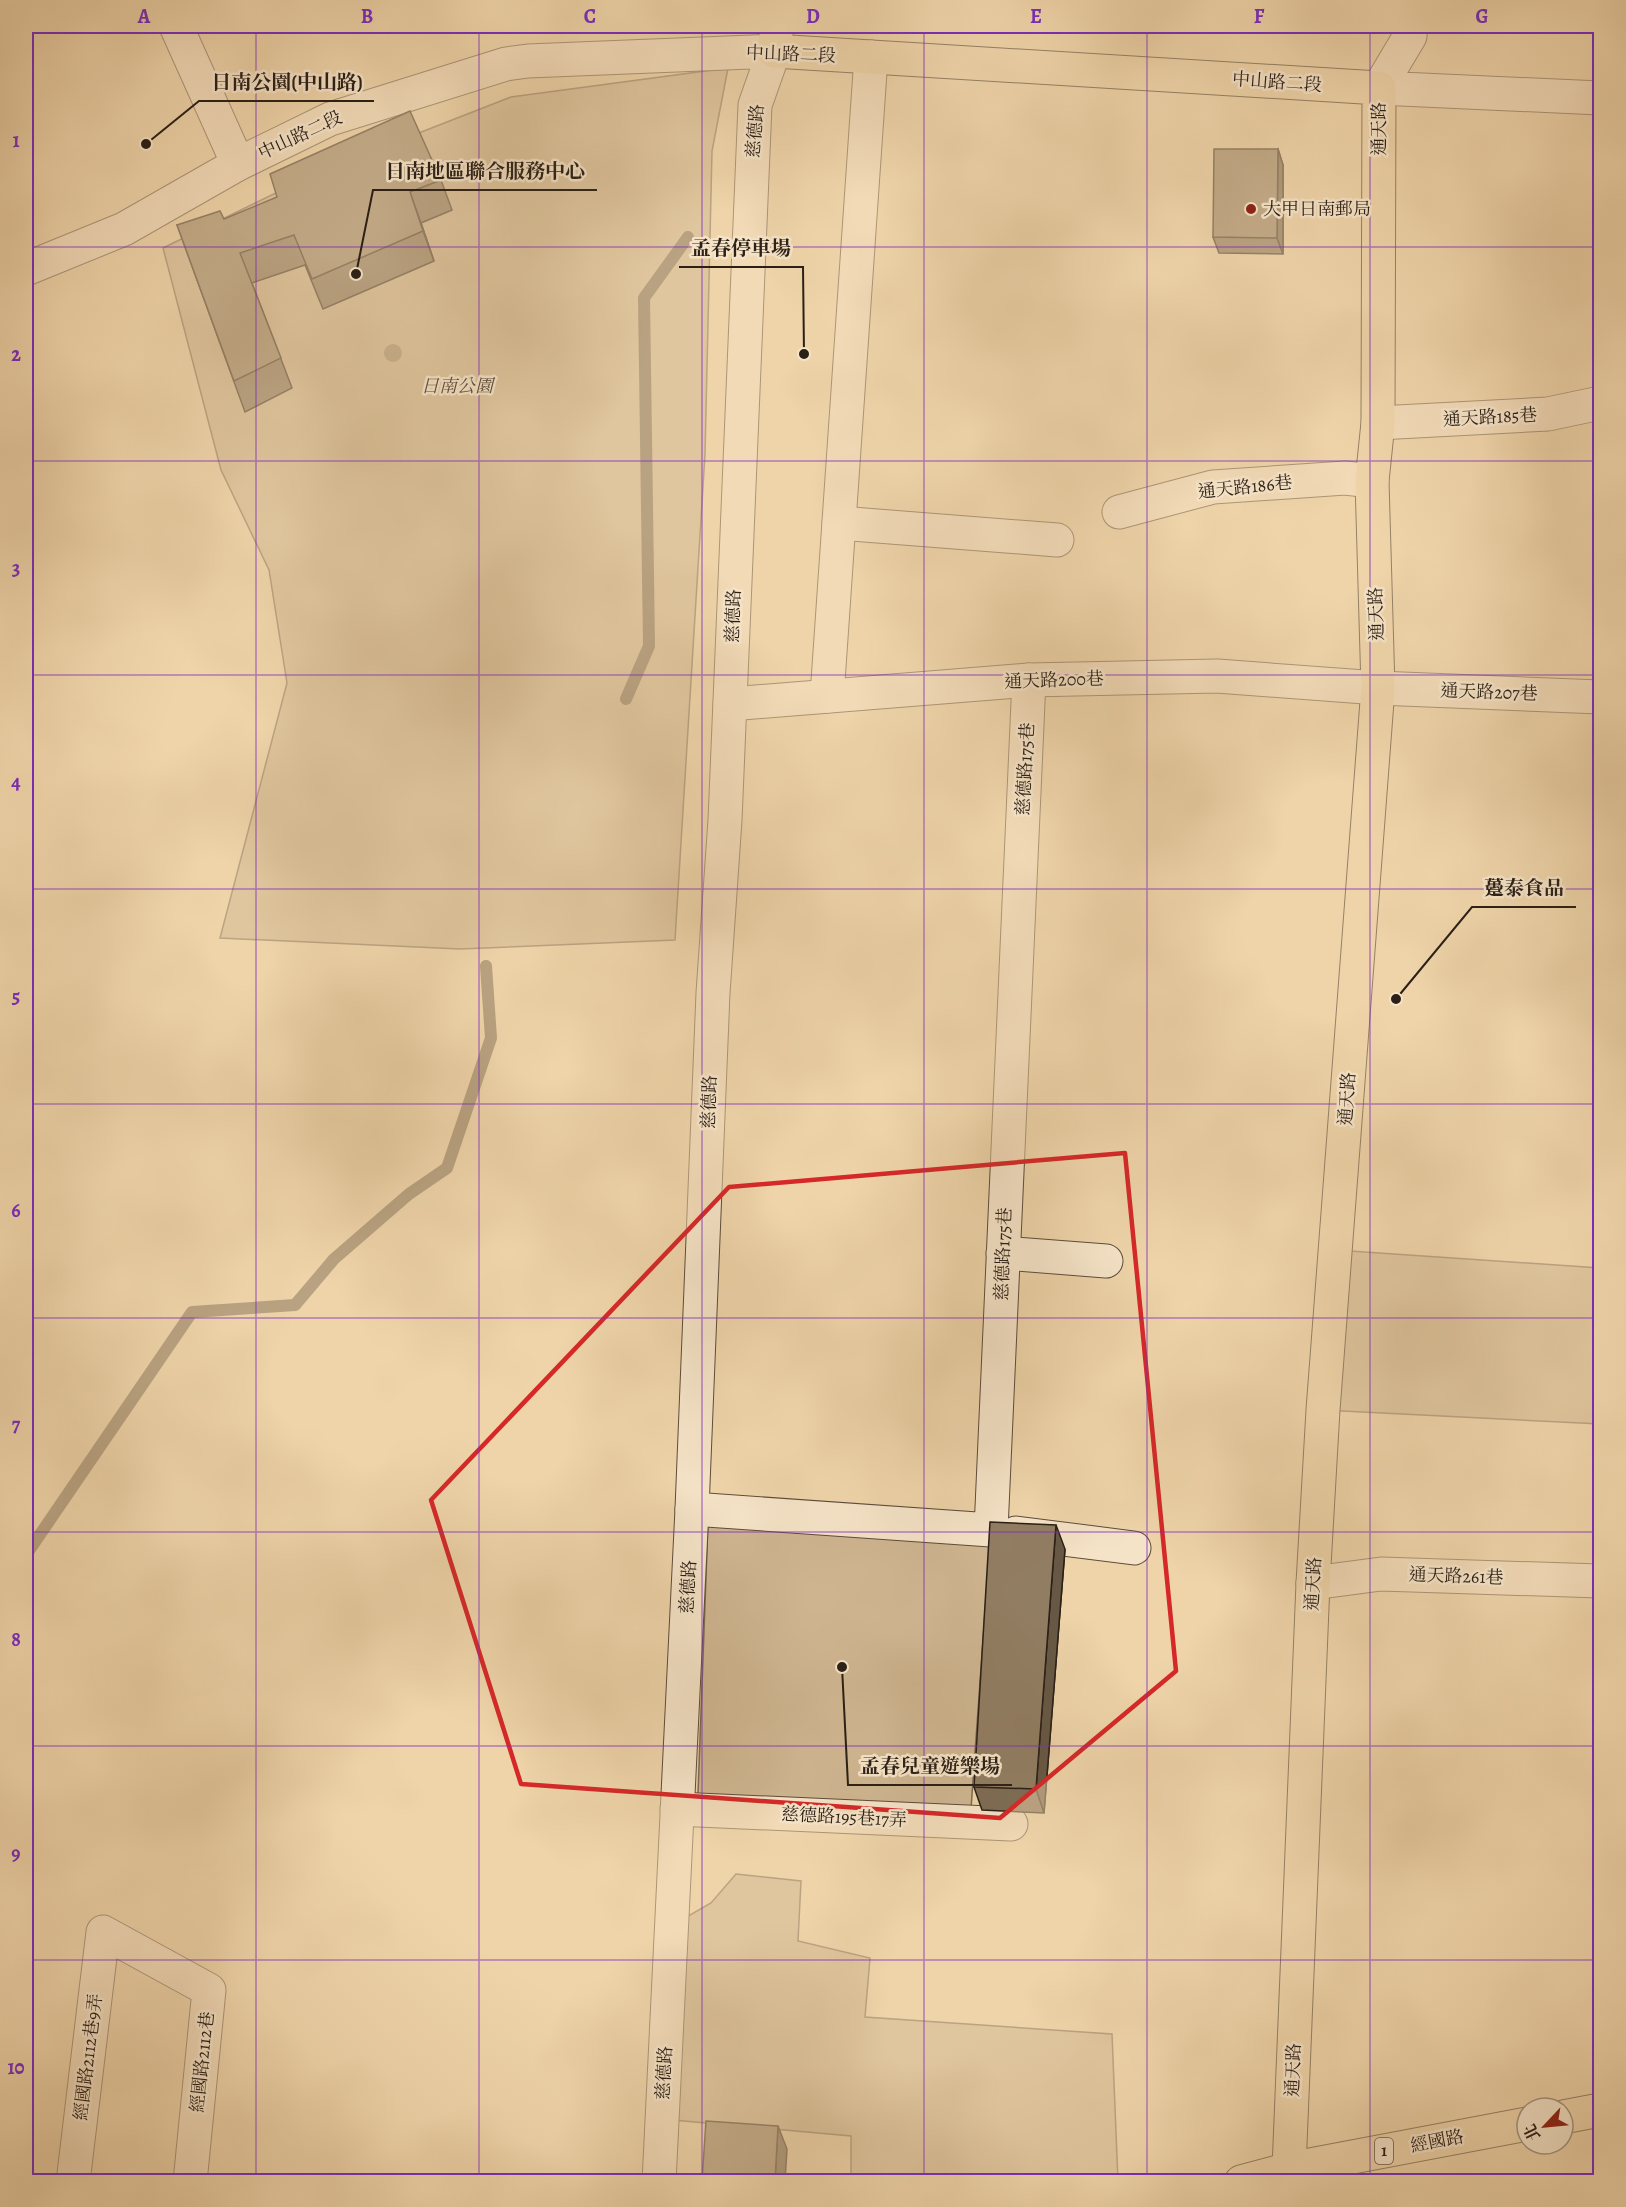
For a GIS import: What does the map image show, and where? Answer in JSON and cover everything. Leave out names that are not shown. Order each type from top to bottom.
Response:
[{"type":"main road","name":"中山路二段","points":[[776,38],[871,57],[1379,88]]},
{"type":"main road","name":"通天路","points":[[1290,2175],[1313,1583],[1323,1410],[1378,687],[1372,481],[1378,423],[1379,88]]},
{"type":"main road","points":[[1575,2115],[1600,2110]]},
{"type":"main road","name":"經國路","points":[[1241,2181],[1290,2175],[1515,2127]]},
{"type":"street","points":[[176,26],[238,164]]},
{"type":"street","name":"通天路","points":[[1379,88],[1410,36],[1406,26]]},
{"type":"street","name":"中山路二段","points":[[26,269],[124,229],[238,164],[330,119],[507,64],[660,40],[776,38]]},
{"type":"street","name":"慈德路","points":[[659,2181],[692,1509],[713,1005],[725,820],[755,105],[776,38]]},
{"type":"street","points":[[827,696],[871,57]]},
{"type":"street","name":"中山路二段","points":[[1379,88],[1600,98]]},
{"type":"street","name":"通天路185巷","points":[[1378,423],[1548,414],[1600,403]]},
{"type":"street","name":"通天路186巷","points":[[1119,512],[1214,487],[1345,478],[1372,481]]},
{"type":"street","points":[[839,523],[1057,540]]},
{"type":"street","name":"通天路200巷","points":[[730,704],[1029,680],[1217,676],[1378,687]]},
{"type":"street","name":"慈德路175巷","points":[[991,1530],[1029,680]]},
{"type":"street","name":"通天路207巷","points":[[1378,687],[1600,697]]},
{"type":"street","points":[[1003,1253],[1106,1261]]},
{"type":"street","points":[[692,1509],[991,1530],[1134,1548]]},
{"type":"street","name":"通天路261巷","points":[[1313,1583],[1381,1574],[1600,1581]]},
{"type":"street","name":"慈德路195巷17弄","points":[[677,1809],[1011,1824]]},
{"type":"street","name":"經國路2112巷9弄","points":[[74,2181],[104,1932]]},
{"type":"street","name":"經國路2112巷","points":[[104,1932],[209,1990],[190,2181]]},
{"type":"highlighted area","points":[[1125,1153],[1176,1671],[1000,1818],[521,1784],[431,1500],[729,1187]]},
{"type":"green space","name":"日南公園","points":[[728,68],[712,151],[705,454],[675,940],[460,949],[220,938],[287,683],[269,570],[221,470],[163,248],[319,172],[511,97]]},
{"type":"green space","points":[[1335,1250],[1600,1268],[1600,1424],[1323,1410]]},
{"type":"green space","points":[[708,1522],[990,1541],[971,1809],[698,1794]]},
{"type":"green space","points":[[736,1874],[801,1881],[798,1941],[870,1958],[865,2017],[1112,2034],[1118,2181],[851,2181],[851,2136],[662,2119],[671,1926],[711,1903]]},
{"type":"building","points":[[410,111],[441,180],[410,192],[423,231],[312,279],[294,235],[240,253],[281,358],[234,381],[177,225],[220,211],[224,219],[277,197],[270,174]]},
{"type":"building","name":"大甲日南郵局","points":[[1214,149],[1278,149],[1277,238],[1213,237]]},
{"type":"building","points":[[990,1522],[1056,1525],[1036,1789],[974,1787]]},
{"type":"building","points":[[706,2121],[778,2126],[775,2181],[702,2181]]},
{"type":"waterway","points":[[626,699],[649,646],[644,298],[688,237]]},
{"type":"waterway","points":[[26,1555],[192,1312],[295,1305],[334,1259],[409,1194],[447,1168],[491,1038],[486,966]]},
{"type":"place","name":"日南公園(中山路)","points":[[146,144]]},
{"type":"place","name":"大甲日南郵局","points":[[1251,209]]},
{"type":"place","name":"日南地區聯合服務中心","points":[[356,274]]},
{"type":"place","name":"孟春停車場","points":[[804,354]]},
{"type":"place","name":"躉泰食品","points":[[1396,999]]},
{"type":"place","name":"孟春兒童遊樂場","points":[[842,1667]]}]
